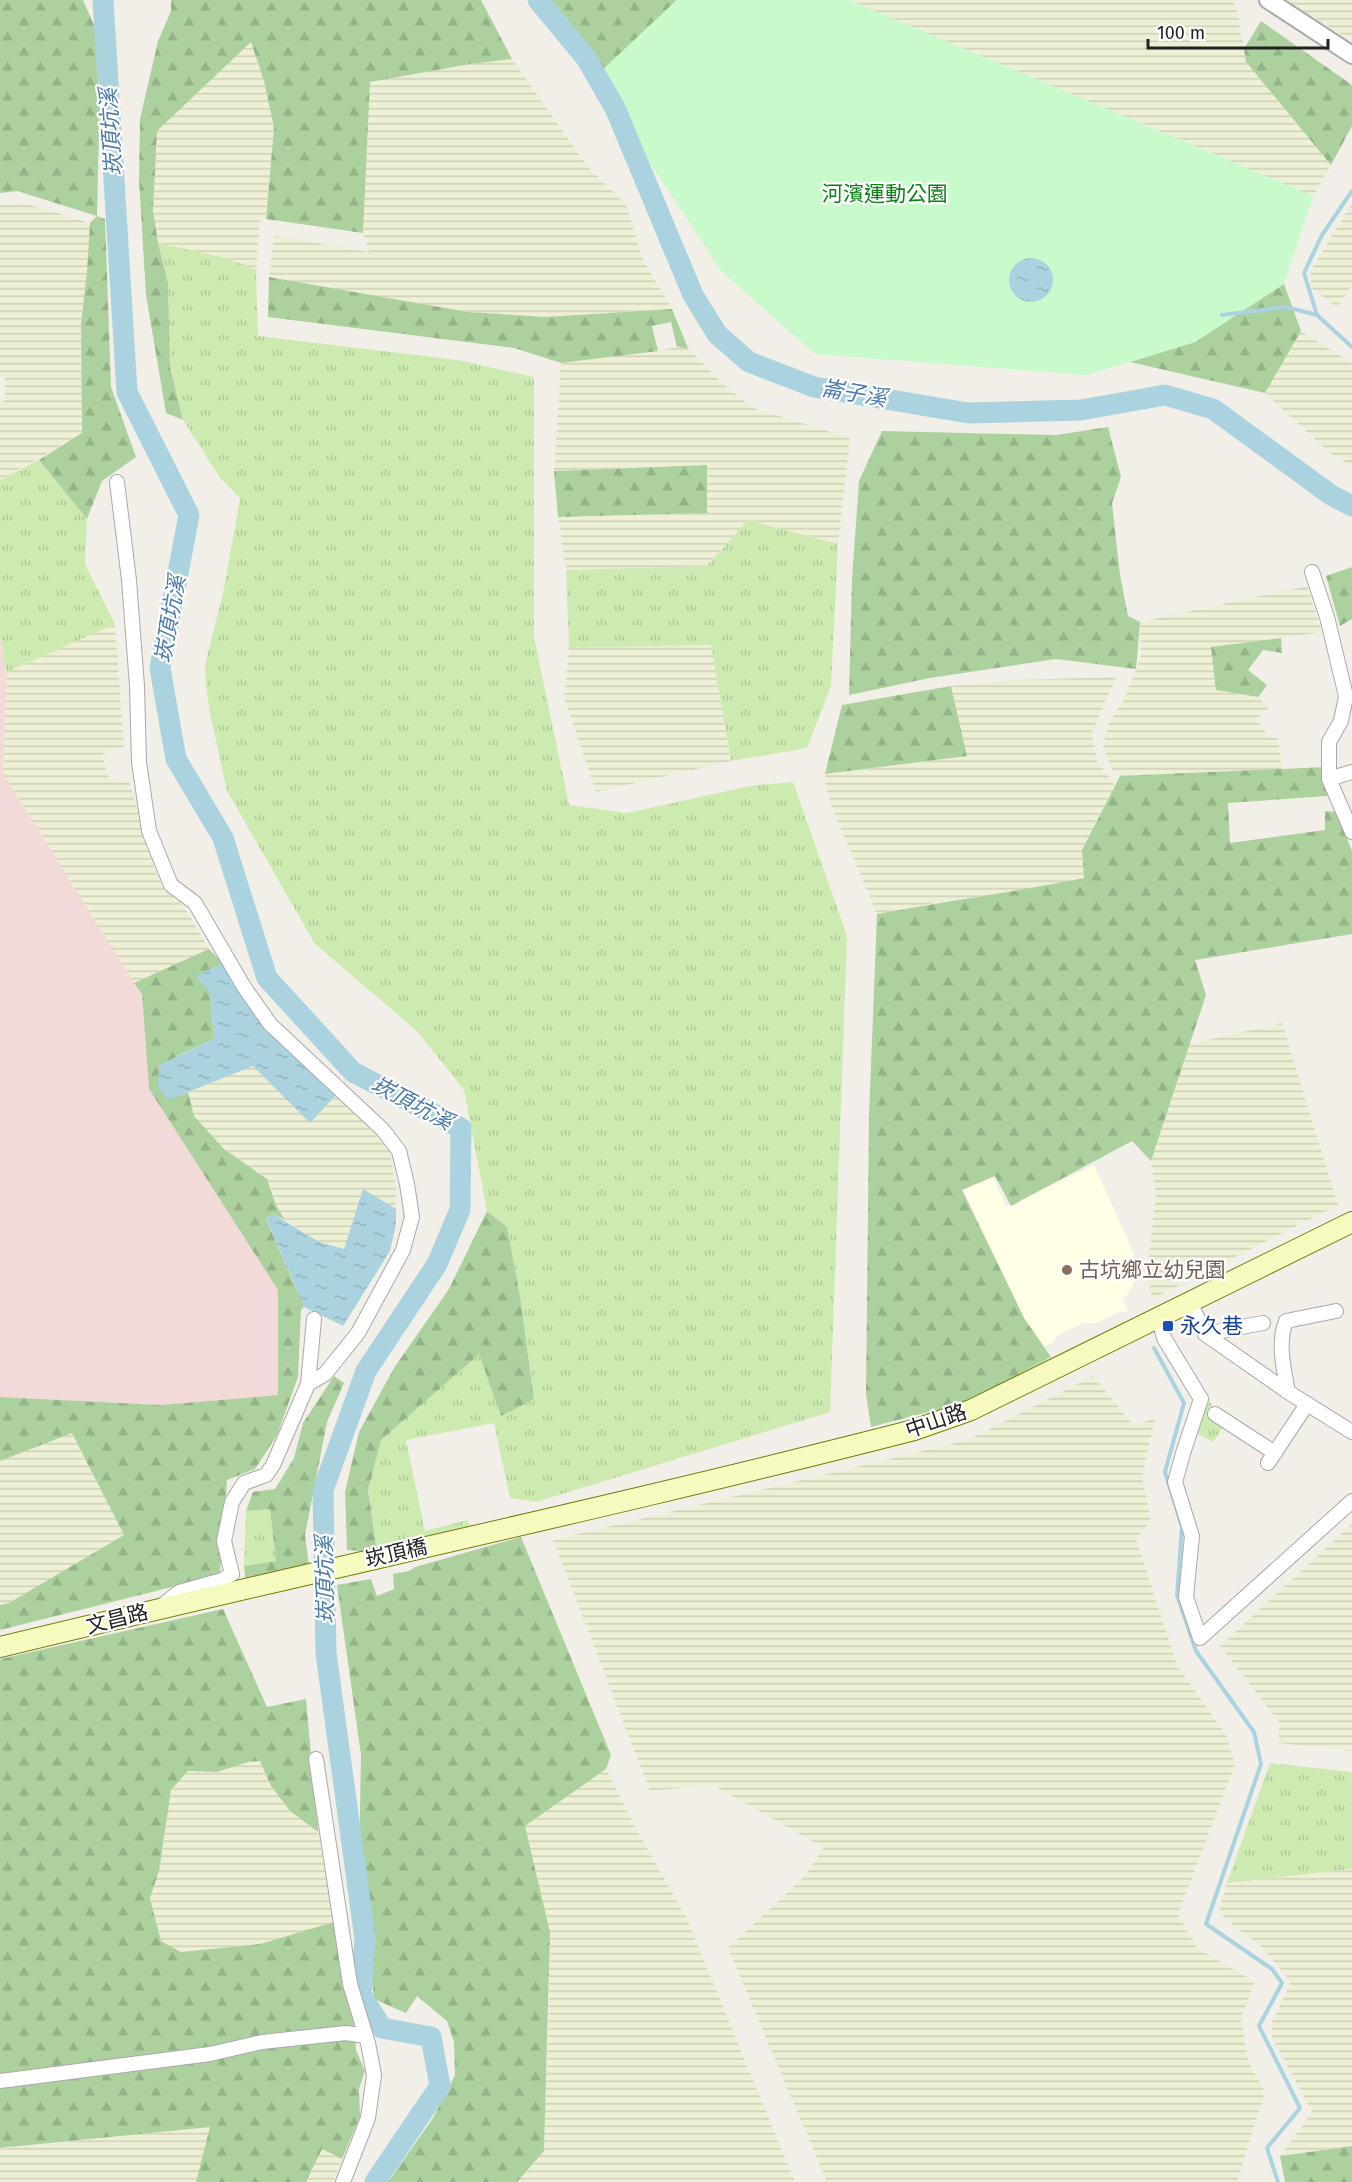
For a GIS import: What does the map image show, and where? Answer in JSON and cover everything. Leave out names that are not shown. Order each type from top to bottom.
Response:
[{"type":"main road","name":"中山路","points":[[488,1533],[914,1430],[971,1410],[1352,1222]]},
{"type":"main road","name":"崁頂橋","points":[[234,1590],[488,1533]]},
{"type":"main road","name":"文昌路","points":[[0,1647],[234,1590]]},
{"type":"street","points":[[1268,0],[1352,55]]},
{"type":"street","points":[[117,482],[129,580],[137,686],[139,762],[149,831],[171,885],[195,903],[244,987],[270,1024],[383,1130],[399,1151],[407,1184],[412,1217],[404,1250],[358,1333],[325,1374],[308,1384]]},
{"type":"street","points":[[1312,572],[1327,617],[1346,696],[1341,721],[1329,742],[1329,779],[1352,832]]},
{"type":"street","points":[[1329,779],[1352,772]]},
{"type":"street","points":[[1190,1302],[1205,1334],[1288,1392],[1352,1432]]},
{"type":"street","points":[[1288,1392],[1282,1357],[1282,1332],[1286,1321],[1336,1311]]},
{"type":"street","points":[[159,1608],[179,1592],[222,1580],[232,1574],[224,1541],[231,1502],[244,1483],[266,1475],[273,1465],[308,1384],[314,1319]]},
{"type":"street","points":[[1159,1319],[1164,1338],[1201,1399],[1175,1482],[1192,1536],[1186,1598],[1200,1638],[1352,1501]]},
{"type":"street","points":[[1205,1334],[1263,1323]]},
{"type":"street","points":[[1215,1414],[1272,1458],[1307,1404]]},
{"type":"street","points":[[316,1759],[350,1984],[374,2075],[368,2118],[343,2182]]},
{"type":"street","points":[[0,2081],[210,2054],[262,2042],[346,2033],[365,2036]]},
{"type":"shaded area","points":[[849,0],[1229,0],[1236,5],[1246,62],[1331,165],[1313,196]]},
{"type":"shaded area","points":[[1286,0],[1352,0],[1352,41]]},
{"type":"shaded area","points":[[251,41],[264,81],[274,128],[266,219],[260,220],[256,270],[226,258],[158,243],[153,210],[157,131]]},
{"type":"shaded area","points":[[512,59],[588,167],[626,204],[643,260],[672,309],[545,317],[468,312],[269,277],[274,236],[369,252],[363,233],[370,82]]},
{"type":"shaded area","points":[[25,203],[90,223],[81,324],[82,434],[0,480],[0,403],[5,400],[5,376],[0,378],[0,205]]},
{"type":"shaded area","points":[[1352,203],[1352,285],[1337,307],[1311,288],[1311,270]]},
{"type":"shaded area","points":[[1301,331],[1352,363],[1352,466],[1331,454],[1265,393]]},
{"type":"shaded area","points":[[677,347],[688,348],[722,383],[753,408],[850,438],[838,544],[748,520],[707,566],[566,570],[558,517],[707,513],[707,465],[554,471],[561,363]]},
{"type":"shaded area","points":[[1307,586],[1322,632],[1211,648],[1216,690],[1258,697],[1269,708],[1256,719],[1269,737],[1278,738],[1282,770],[1120,776],[1112,770],[1103,746],[1108,725],[1124,699],[1141,657],[1140,622]]},
{"type":"shaded area","points":[[115,624],[124,747],[102,754],[109,779],[129,781],[157,877],[188,913],[209,949],[134,983],[3,773],[7,672]]},
{"type":"shaded area","points":[[0,638],[7,672],[3,773],[142,994],[149,1089],[278,1290],[278,1395],[161,1405],[0,1397]]},
{"type":"shaded area","points":[[711,645],[731,761],[596,792],[564,697],[569,648]]},
{"type":"shaded area","points":[[1116,677],[1092,732],[1097,761],[1115,785],[1082,850],[1085,878],[877,914],[833,810],[826,788],[825,774],[967,756],[951,686],[1012,680]]},
{"type":"shaded area","points":[[1282,1023],[1338,1205],[1152,1299],[1147,1271],[1156,1195],[1151,1161],[1190,1044]]},
{"type":"shaded area","points":[[253,1066],[310,1122],[337,1094],[390,1151],[396,1187],[396,1209],[363,1190],[345,1249],[319,1242],[285,1220],[276,1205],[267,1179],[224,1149],[194,1116],[188,1092]]},
{"type":"shaded area","name":"古坑鄉立幼兒園","points":[[1094,1165],[1134,1254],[1133,1286],[1123,1300],[1128,1311],[1119,1312],[1097,1323],[1083,1323],[1058,1335],[1052,1343],[1039,1349],[963,1190],[993,1176],[1006,1207]]},
{"type":"shaded area","points":[[1093,1376],[1135,1427],[1156,1416],[1142,1476],[1151,1521],[1136,1539],[1177,1665],[1226,1735],[1235,1765],[1178,1914],[1197,1948],[1255,1982],[1241,2018],[1248,2061],[1265,2092],[1237,2182],[827,2182],[728,1948],[804,1877],[824,1848],[713,1785],[650,1791],[553,1540],[968,1440]]},
{"type":"shaded area","points":[[72,1433],[124,1535],[9,1603],[0,1605],[0,1461]]},
{"type":"shaded area","points":[[1352,1524],[1352,1751],[1279,1743],[1279,1722],[1220,1646]]},
{"type":"shaded area","points":[[260,1761],[271,1786],[290,1811],[318,1832],[334,1922],[260,1944],[181,1952],[161,1941],[150,1898],[159,1871],[171,1790],[188,1771],[217,1772],[248,1762]]},
{"type":"shaded area","points":[[606,1769],[687,1919],[795,2182],[517,2182],[544,2151],[549,2005],[550,1932],[525,1826]]},
{"type":"shaded area","points":[[1352,1869],[1352,2146],[1280,2156],[1312,2112],[1272,2037],[1272,2022],[1291,1982],[1261,1946],[1219,1912],[1227,1883]]},
{"type":"shaded area","points":[[211,2126],[196,2182],[0,2182],[0,2149]]},
{"type":"shaded area","points":[[322,2149],[342,2159],[333,2182],[306,2182]]},
{"type":"green space","points":[[0,0],[83,0],[97,32],[100,87],[97,216],[17,191],[0,193]]},
{"type":"green space","points":[[171,0],[481,0],[512,59],[370,82],[363,233],[266,219],[274,128],[264,81],[251,42],[157,131],[153,210],[168,283],[170,367],[183,420],[166,413],[146,295],[139,180],[140,119],[158,41],[171,11]]},
{"type":"green space","points":[[546,0],[677,0],[594,78]]},
{"type":"green space","name":"河濱運動公園","points":[[677,0],[849,0],[1313,196],[1284,284],[1195,342],[1086,375],[815,354],[722,272],[594,78]]},
{"type":"green space","points":[[1261,21],[1352,85],[1352,126],[1331,165],[1246,62],[1244,49]]},
{"type":"green space","points":[[97,216],[105,219],[111,387],[136,457],[102,481],[87,519],[39,460],[82,433],[81,324],[90,223]]},
{"type":"green space","points":[[158,243],[226,258],[256,270],[258,336],[458,360],[534,377],[534,637],[569,805],[627,813],[755,785],[793,782],[847,936],[830,1412],[536,1502],[510,1498],[494,1423],[406,1440],[425,1531],[467,1520],[471,1530],[377,1552],[368,1490],[381,1440],[479,1353],[534,1399],[520,1296],[507,1227],[487,1211],[464,1090],[417,1031],[315,944],[227,791],[210,713],[205,665],[224,589],[240,498],[220,478],[183,420],[170,367],[168,283]]},
{"type":"green space","points":[[269,277],[468,312],[545,317],[672,309],[688,348],[677,347],[671,322],[652,326],[658,351],[561,363],[514,348],[268,317]]},
{"type":"green space","points":[[1284,284],[1301,331],[1265,393],[1130,362],[1195,342]]},
{"type":"green space","points":[[1108,427],[1121,477],[1112,503],[1120,575],[1128,616],[1140,622],[1136,669],[1056,659],[930,678],[849,695],[852,579],[859,481],[882,431],[1056,435]]},
{"type":"green space","points":[[39,460],[87,519],[85,564],[115,624],[7,672],[0,638],[0,480]]},
{"type":"green space","points":[[707,465],[707,513],[558,517],[554,471]]},
{"type":"green space","points":[[748,520],[838,544],[831,686],[807,748],[731,761],[711,645],[569,648],[566,570],[707,566]]},
{"type":"green space","points":[[1352,567],[1352,619],[1340,626],[1326,576]]},
{"type":"green space","points":[[1281,638],[1282,653],[1263,650],[1248,670],[1267,685],[1258,697],[1216,690],[1211,647]]},
{"type":"green space","points":[[951,686],[967,756],[825,774],[842,705]]},
{"type":"green space","points":[[1325,767],[1327,796],[1228,803],[1230,843],[1325,830],[1325,811],[1336,812],[1352,851],[1352,934],[1195,960],[1206,995],[1151,1161],[1132,1141],[1011,1206],[995,1176],[962,1190],[1024,1318],[1051,1357],[966,1402],[871,1427],[866,1394],[869,1116],[877,914],[1084,878],[1082,850],[1120,776]]},
{"type":"green space","points":[[209,949],[223,963],[210,993],[214,1039],[177,1056],[168,1100],[188,1092],[194,1116],[224,1149],[267,1179],[276,1205],[285,1220],[273,1214],[266,1219],[304,1307],[301,1310],[298,1377],[277,1435],[255,1469],[227,1480],[220,1575],[0,1630],[0,1605],[9,1603],[124,1535],[72,1433],[0,1461],[0,1397],[161,1405],[278,1395],[278,1290],[149,1089],[142,994],[134,983]]},
{"type":"green space","points":[[487,1211],[507,1227],[520,1296],[534,1399],[501,1416],[479,1354],[381,1440],[368,1490],[377,1552],[347,1550],[345,1492],[359,1432],[394,1368],[449,1289]]},
{"type":"green space","points":[[334,1376],[344,1383],[327,1422],[305,1535],[309,1566],[246,1585],[244,1566],[276,1561],[270,1509],[246,1511],[253,1492],[275,1489],[294,1458],[303,1423]]},
{"type":"green space","points":[[1205,1400],[1212,1404],[1209,1420],[1223,1427],[1213,1442],[1196,1433]]},
{"type":"green space","points":[[270,1509],[276,1561],[244,1566],[246,1511]]},
{"type":"green space","points":[[521,1537],[611,1755],[606,1769],[525,1826],[550,1932],[544,2151],[517,2182],[388,2182],[433,2118],[455,2075],[454,2042],[447,2021],[417,1996],[406,2013],[374,1999],[359,1866],[361,1755],[337,1585],[371,1579],[377,1596],[394,1589],[393,1574]]},
{"type":"green space","points":[[223,1609],[267,1707],[306,1699],[318,1832],[290,1811],[271,1786],[260,1761],[248,1762],[217,1772],[188,1771],[171,1790],[159,1871],[150,1898],[161,1941],[181,1952],[260,1944],[334,1922],[353,2015],[356,2050],[365,2071],[359,2089],[360,2116],[342,2159],[322,2149],[306,2182],[196,2182],[210,2127],[0,2148],[0,1659]]},
{"type":"green space","points":[[1270,1763],[1352,1772],[1352,1869],[1227,1883]]},
{"type":"green space","points":[[1352,2146],[1352,2182],[1285,2182],[1280,2156]]},
{"type":"water","points":[[1031,258],[1046,265],[1053,280],[1046,295],[1031,302],[1016,295],[1009,280],[1016,265]]},
{"type":"water","points":[[223,963],[337,1094],[310,1123],[253,1066],[168,1100],[158,1087],[159,1065],[214,1039],[210,993],[196,976]]},
{"type":"water","points":[[363,1189],[396,1209],[396,1224],[390,1251],[343,1326],[304,1307],[266,1218],[273,1214],[319,1242],[344,1249]]},
{"type":"waterway","name":"崁頂坑溪","points":[[103,0],[127,392],[189,515],[160,668],[176,759],[223,838],[267,978],[353,1072],[461,1128],[460,1210],[437,1264],[366,1371],[323,1490],[326,1653],[365,1939],[361,1995],[382,2028],[431,2037],[440,2086],[375,2182]]},
{"type":"waterway","name":"崙子溪","points":[[538,0],[586,58],[615,108],[693,295],[717,334],[749,362],[814,387],[968,413],[1081,410],[1165,395],[1213,409],[1331,495],[1352,506]]},
{"type":"waterway","points":[[1352,191],[1322,235],[1304,273],[1317,315],[1352,347]]},
{"type":"waterway","points":[[1222,315],[1286,307],[1317,315]]},
{"type":"waterway","points":[[1154,1348],[1184,1403],[1165,1472],[1182,1527],[1177,1595],[1196,1651],[1254,1732],[1261,1764],[1206,1924],[1272,1969],[1282,1983],[1259,2026],[1300,2108],[1267,2148],[1278,2182]]},
{"type":"place","name":"古坑鄉立幼兒園","points":[[1067,1270]]},
{"type":"place","name":"永久巷","points":[[1168,1326]]}]
